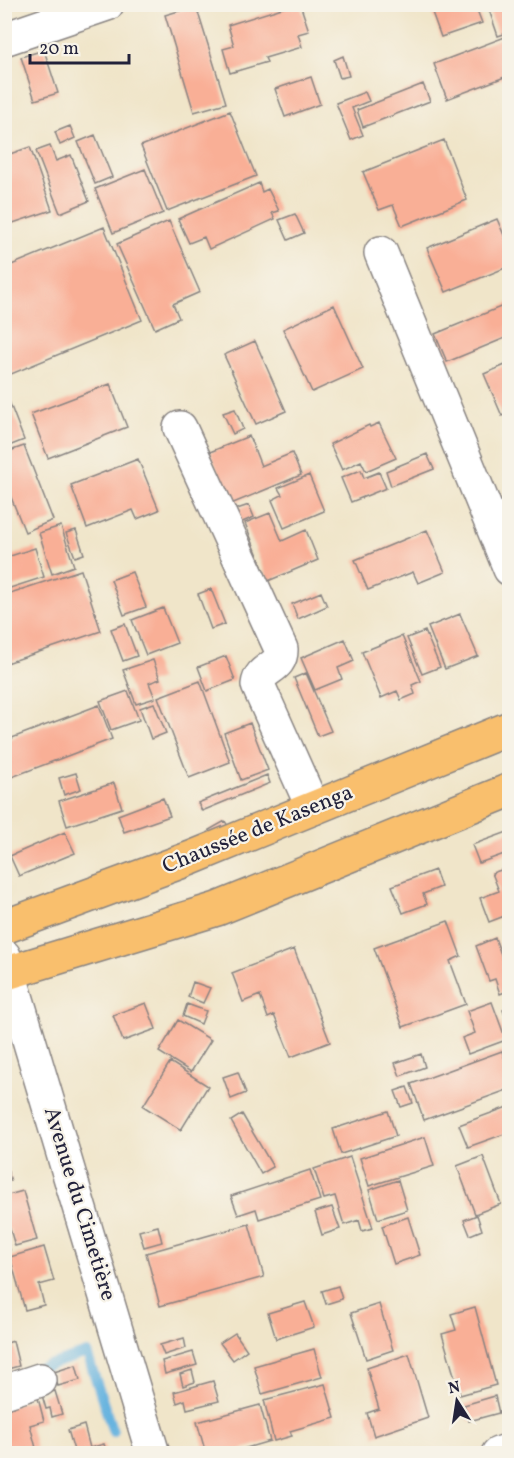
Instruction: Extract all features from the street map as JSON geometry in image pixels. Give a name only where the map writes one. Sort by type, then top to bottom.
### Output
[{"type":"main road","name":"Chaussée de Kasenga","points":[[4,927],[191,858],[510,728]]},
{"type":"main road","points":[[6,966],[217,909],[510,790]]},
{"type":"street","points":[[4,39],[107,4]]},
{"type":"street","points":[[381,253],[510,569]]},
{"type":"street","points":[[180,428],[281,649],[279,662],[262,674],[258,685],[313,808]]},
{"type":"street","name":"Avenue du Cimetière","points":[[6,966],[153,1454]]},
{"type":"street","points":[[4,1392],[40,1380]]},
{"type":"street","points":[[498,1454],[510,1450]]},
{"type":"building","points":[[300,4],[309,31],[298,34],[302,47],[265,58],[267,62],[230,73],[223,49],[234,46],[228,25]]},
{"type":"building","points":[[429,4],[483,4],[484,7],[477,10],[482,23],[441,37]]},
{"type":"building","points":[[487,4],[503,4],[510,21],[510,32],[498,36]]},
{"type":"building","points":[[196,6],[226,103],[194,112],[165,15]]},
{"type":"building","points":[[510,35],[510,75],[447,99],[434,64]]},
{"type":"building","points":[[44,50],[58,93],[35,100],[21,57]]},
{"type":"building","points":[[343,56],[349,76],[340,78],[334,60]]},
{"type":"building","points":[[311,77],[320,104],[285,117],[275,89]]},
{"type":"building","points":[[423,84],[430,101],[363,127],[357,110]]},
{"type":"building","points":[[365,92],[369,101],[352,108],[363,135],[351,140],[336,103]]},
{"type":"building","points":[[230,111],[256,176],[167,211],[141,146]]},
{"type":"building","points":[[70,126],[75,138],[60,145],[55,132]]},
{"type":"building","points":[[95,135],[112,177],[95,184],[78,142]]},
{"type":"building","points":[[444,140],[467,200],[402,226],[393,205],[379,210],[363,172]]},
{"type":"building","points":[[50,146],[56,161],[71,155],[89,201],[60,213],[36,151]]},
{"type":"building","points":[[30,147],[52,210],[4,226],[4,156]]},
{"type":"building","points":[[145,169],[163,213],[113,233],[95,189]]},
{"type":"building","points":[[259,183],[262,192],[268,189],[279,211],[272,213],[275,219],[209,249],[204,237],[189,243],[178,219]]},
{"type":"building","points":[[295,214],[304,233],[288,240],[279,220]]},
{"type":"building","points":[[497,219],[510,249],[510,266],[446,292],[427,248]]},
{"type":"building","points":[[169,221],[200,292],[173,304],[179,318],[155,329],[117,244]]},
{"type":"building","points":[[104,227],[142,320],[4,377],[4,268]]},
{"type":"building","points":[[510,303],[510,325],[507,326],[510,336],[447,362],[435,334]]},
{"type":"building","points":[[334,305],[363,369],[312,392],[283,329]]},
{"type":"building","points":[[255,341],[286,411],[256,424],[224,355]]},
{"type":"building","points":[[510,363],[510,412],[502,416],[484,374]]},
{"type":"building","points":[[110,384],[127,427],[48,458],[31,414]]},
{"type":"building","points":[[7,396],[24,440],[4,448],[4,397]]},
{"type":"building","points":[[235,409],[243,429],[233,434],[223,413]]},
{"type":"building","points":[[379,423],[396,458],[366,471],[361,461],[342,470],[330,444],[369,425],[370,427]]},
{"type":"building","points":[[249,436],[261,466],[292,453],[301,475],[231,504],[210,452]]},
{"type":"building","points":[[24,446],[53,520],[25,532],[4,480],[4,453]]},
{"type":"building","points":[[427,454],[434,469],[391,486],[386,471]]},
{"type":"building","points":[[138,459],[159,510],[137,519],[133,510],[87,528],[71,485]]},
{"type":"building","points":[[361,470],[364,478],[379,472],[386,488],[351,502],[341,478]]},
{"type":"building","points":[[309,475],[324,511],[284,528],[272,500],[282,495],[278,488]]},
{"type":"building","points":[[249,505],[254,517],[240,523],[234,510]]},
{"type":"building","points":[[270,513],[282,541],[306,530],[318,560],[268,581],[245,523]]},
{"type":"building","points":[[61,526],[74,566],[52,574],[39,533]]},
{"type":"building","points":[[76,530],[84,554],[75,557],[66,533]]},
{"type":"building","points":[[427,530],[445,572],[418,583],[413,572],[368,590],[355,560]]},
{"type":"building","points":[[35,548],[44,577],[4,590],[4,558]]},
{"type":"building","points":[[81,570],[101,631],[4,664],[4,595]]},
{"type":"building","points":[[132,572],[146,607],[124,615],[111,580]]},
{"type":"building","points":[[211,589],[225,624],[211,629],[198,594]]},
{"type":"building","points":[[321,592],[327,606],[298,619],[292,604]]},
{"type":"building","points":[[163,608],[177,643],[146,655],[132,620]]},
{"type":"building","points":[[460,614],[478,656],[445,669],[428,627]]},
{"type":"building","points":[[125,624],[137,656],[123,661],[111,629]]},
{"type":"building","points":[[425,631],[440,667],[422,674],[407,638]]},
{"type":"building","points":[[402,636],[421,681],[412,685],[415,694],[401,700],[397,691],[381,698],[362,652]]},
{"type":"building","points":[[345,639],[354,661],[338,668],[342,679],[315,690],[301,658]]},
{"type":"building","points":[[226,656],[235,680],[207,691],[198,667]]},
{"type":"building","points":[[153,660],[160,679],[149,683],[155,698],[136,704],[123,670]]},
{"type":"building","points":[[306,673],[331,731],[318,736],[294,678]]},
{"type":"building","points":[[200,681],[230,762],[189,778],[158,697]]},
{"type":"building","points":[[128,691],[139,720],[111,730],[100,701]]},
{"type":"building","points":[[154,703],[166,733],[151,739],[140,708]]},
{"type":"building","points":[[99,705],[112,739],[4,780],[4,741]]},
{"type":"building","points":[[250,723],[268,770],[241,780],[224,733]]},
{"type":"building","points":[[76,773],[81,789],[64,795],[59,778]]},
{"type":"building","points":[[267,775],[270,783],[202,811],[198,803]]},
{"type":"building","points":[[114,783],[122,808],[67,826],[59,801]]},
{"type":"building","points":[[163,798],[170,816],[124,832],[118,815]]},
{"type":"building","points":[[225,821],[229,828],[213,837],[209,830]]},
{"type":"building","points":[[510,831],[510,852],[479,863],[472,845]]},
{"type":"building","points":[[65,832],[75,853],[19,876],[10,856]]},
{"type":"building","points":[[510,867],[510,920],[507,915],[489,922],[480,898],[499,891],[492,873]]},
{"type":"building","points":[[435,870],[441,887],[423,894],[427,904],[403,913],[392,886]]},
{"type":"building","points":[[448,921],[461,956],[450,961],[466,1004],[403,1027],[374,948]]},
{"type":"building","points":[[495,938],[510,979],[510,990],[500,994],[495,979],[489,981],[476,946]]},
{"type":"building","points":[[294,949],[330,1042],[291,1057],[274,1015],[268,1018],[260,995],[243,1002],[232,973]]},
{"type":"building","points":[[193,982],[210,988],[203,1003],[188,997]]},
{"type":"building","points":[[492,1002],[506,1040],[468,1054],[462,1038],[475,1033],[467,1011]]},
{"type":"building","points":[[146,1003],[156,1029],[123,1041],[113,1015]]},
{"type":"building","points":[[187,1004],[206,1011],[201,1024],[183,1016]]},
{"type":"building","points":[[510,1008],[510,1026],[509,1026],[503,1010]]},
{"type":"building","points":[[178,1020],[211,1040],[191,1072],[159,1052]]},
{"type":"building","points":[[502,1051],[510,1072],[510,1089],[424,1120],[411,1084]]},
{"type":"building","points":[[421,1054],[425,1067],[400,1076],[395,1063]]},
{"type":"building","points":[[170,1062],[208,1086],[181,1130],[143,1106]]},
{"type":"building","points":[[238,1072],[246,1093],[231,1099],[223,1077]]},
{"type":"building","points":[[407,1087],[413,1103],[401,1107],[395,1091]]},
{"type":"building","points":[[510,1106],[510,1132],[468,1147],[459,1125]]},
{"type":"building","points":[[388,1111],[396,1136],[341,1154],[333,1129]]},
{"type":"building","points":[[242,1114],[273,1167],[261,1174],[231,1121]]},
{"type":"building","points":[[425,1137],[434,1166],[369,1186],[360,1158]]},
{"type":"building","points":[[483,1156],[501,1204],[475,1214],[457,1166]]},
{"type":"building","points":[[350,1157],[373,1228],[362,1231],[359,1220],[344,1225],[335,1196],[324,1199],[314,1169]]},
{"type":"building","points":[[4,1160],[11,1181],[4,1183]]},
{"type":"building","points":[[310,1170],[320,1200],[259,1219],[256,1209],[238,1215],[231,1196]]},
{"type":"building","points":[[398,1180],[407,1210],[378,1219],[369,1190]]},
{"type":"building","points":[[23,1191],[37,1240],[15,1246],[10,1229],[4,1230],[4,1196]]},
{"type":"building","points":[[332,1207],[340,1229],[322,1235],[315,1212]]},
{"type":"building","points":[[477,1215],[482,1230],[470,1235],[464,1220]]},
{"type":"building","points":[[408,1217],[420,1255],[394,1264],[382,1226]]},
{"type":"building","points":[[249,1224],[264,1277],[160,1306],[146,1253]]},
{"type":"building","points":[[158,1226],[162,1242],[144,1247],[139,1231]]},
{"type":"building","points":[[4,1232],[10,1250],[4,1251]]},
{"type":"building","points":[[44,1247],[54,1281],[39,1285],[44,1305],[25,1310],[10,1257]]},
{"type":"building","points":[[338,1286],[342,1299],[326,1304],[322,1291]]},
{"type":"building","points":[[305,1302],[314,1327],[276,1339],[268,1313]]},
{"type":"building","points":[[379,1304],[393,1350],[366,1359],[351,1313]]},
{"type":"building","points":[[475,1307],[496,1385],[460,1395],[442,1334],[456,1330],[451,1314]]},
{"type":"building","points":[[235,1333],[247,1350],[233,1360],[220,1343]]},
{"type":"building","points":[[184,1338],[186,1348],[164,1355],[160,1345]]},
{"type":"building","points":[[13,1341],[19,1366],[4,1370],[4,1344]]},
{"type":"building","points":[[314,1349],[322,1377],[262,1394],[254,1366]]},
{"type":"building","points":[[193,1352],[197,1365],[165,1374],[162,1361]]},
{"type":"building","points":[[409,1354],[428,1418],[374,1436],[367,1413],[379,1409],[367,1368]]},
{"type":"building","points":[[76,1365],[80,1380],[58,1386],[54,1372]]},
{"type":"building","points":[[192,1370],[195,1382],[183,1386],[180,1374]]},
{"type":"building","points":[[213,1381],[219,1401],[187,1409],[185,1400],[177,1403],[174,1392]]},
{"type":"building","points":[[325,1384],[335,1418],[290,1431],[292,1436],[274,1441],[264,1400]]},
{"type":"building","points":[[55,1391],[62,1414],[52,1417],[50,1408],[46,1409],[42,1395]]},
{"type":"building","points":[[495,1396],[499,1413],[469,1421],[464,1405]]},
{"type":"building","points":[[38,1398],[44,1421],[30,1425],[36,1448],[16,1454],[4,1454],[4,1407]]},
{"type":"building","points":[[260,1405],[270,1441],[226,1454],[206,1454],[197,1422]]},
{"type":"building","points":[[84,1425],[90,1448],[104,1444],[107,1454],[75,1454],[68,1430]]},
{"type":"waterway","points":[[33,1370],[87,1353],[113,1432]]}]
